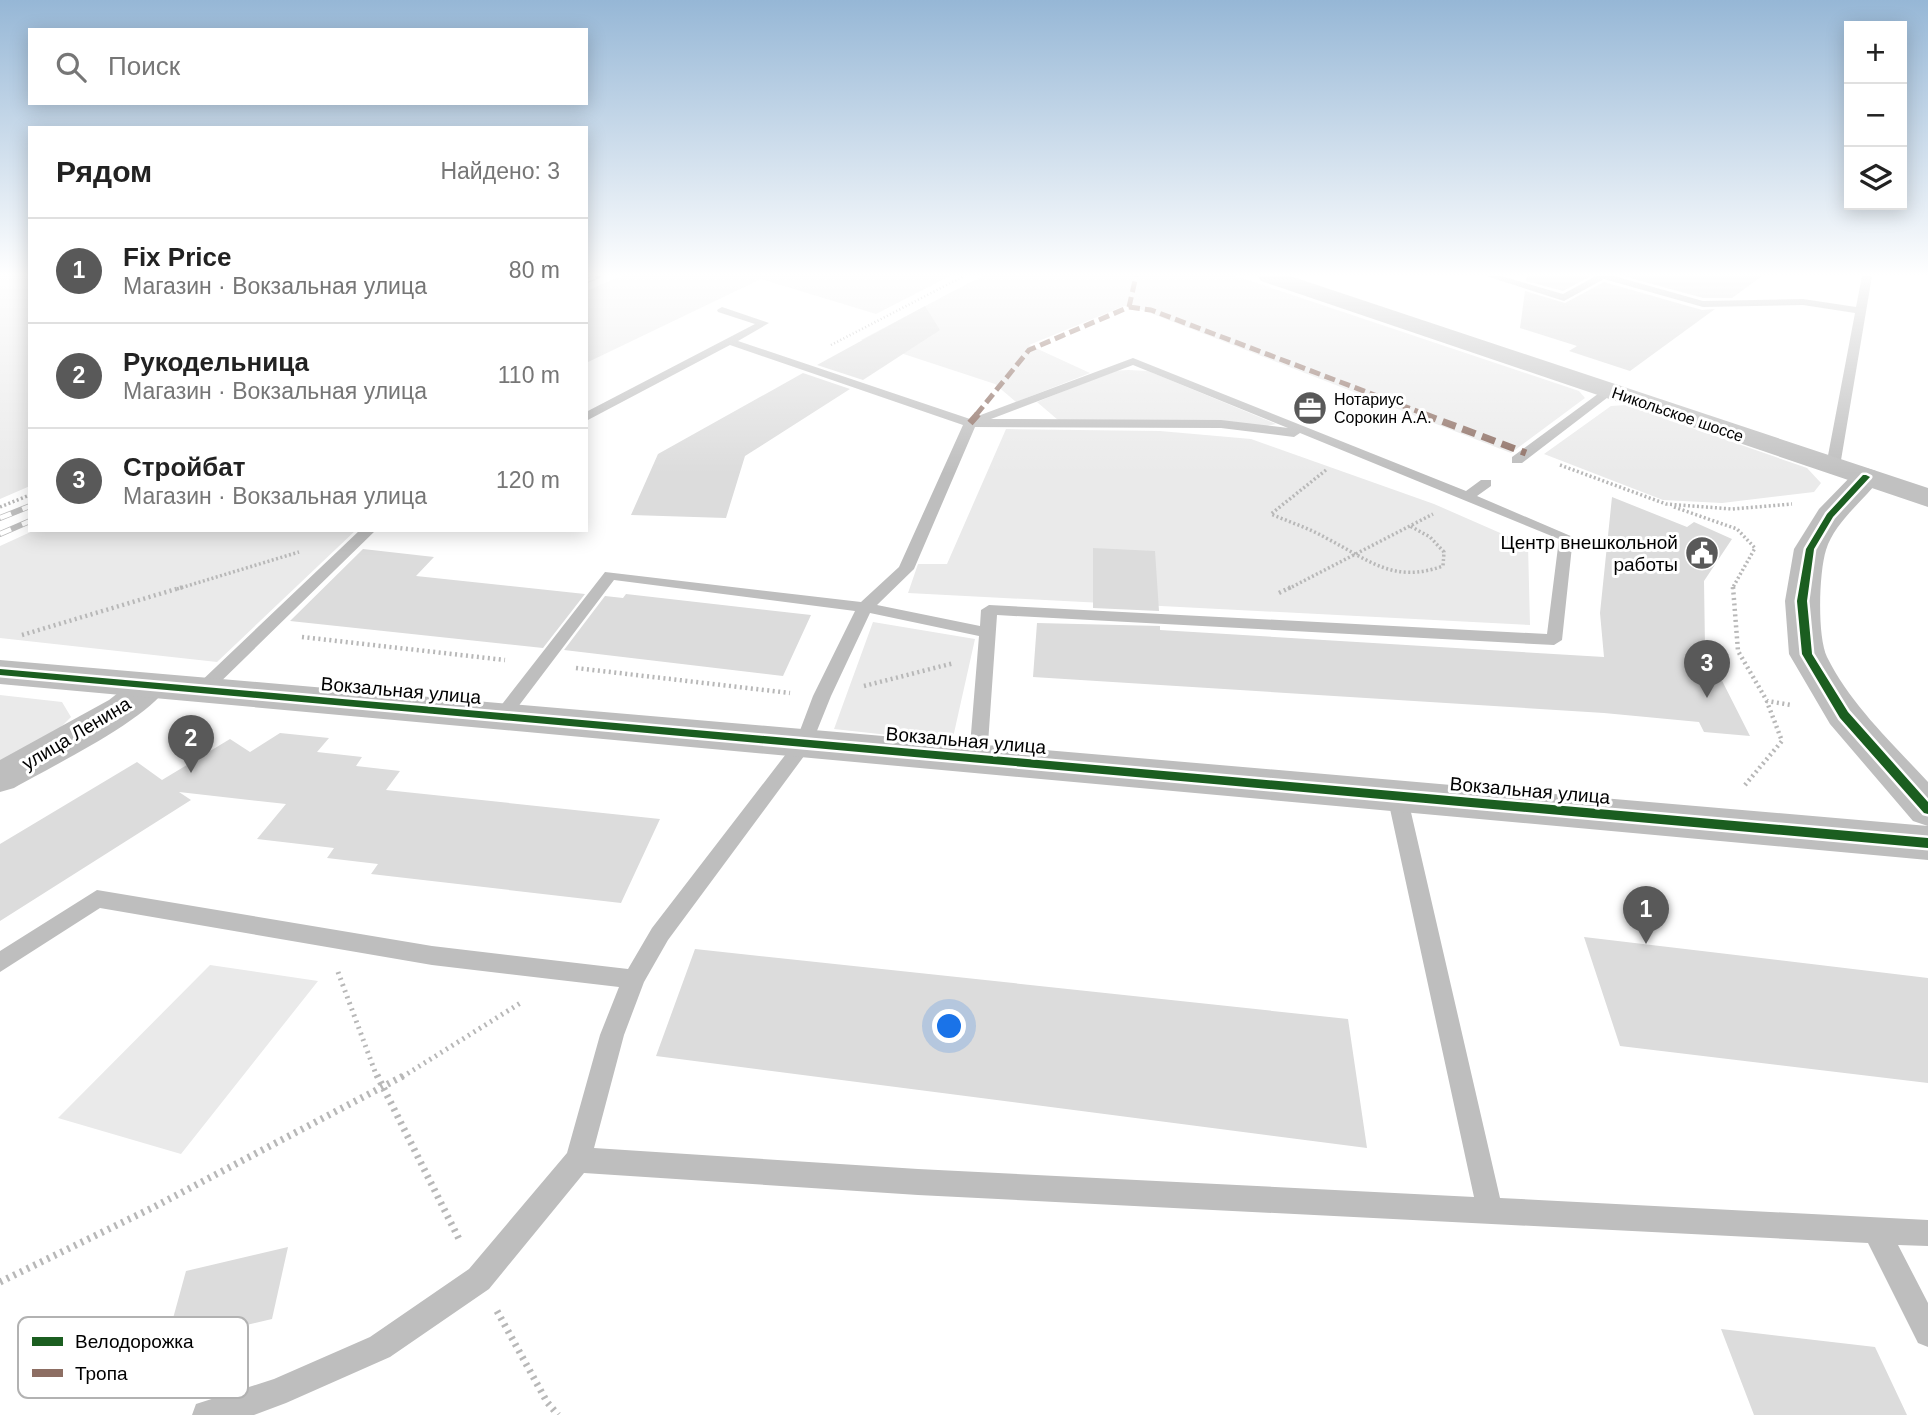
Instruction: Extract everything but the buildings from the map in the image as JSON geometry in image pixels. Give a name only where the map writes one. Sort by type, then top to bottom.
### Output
[{"type":"main road","name":"Никольское шоссе","points":[[1465,342],[1610,391],[1849,481],[1928,498]]},
{"type":"street","points":[[1849,481],[1810,549],[1802,601],[1807,654],[1844,715],[1928,810]]},
{"type":"street","name":"Вокзальная улица","points":[[7,655],[150,686],[1928,843]]},
{"type":"street","name":"улица Ленина","points":[[0,778],[122,709],[150,686]]},
{"type":"lane","points":[[731,342],[971,423],[1220,424],[1320,437]]},
{"type":"lane","points":[[588,416],[731,342]]},
{"type":"lane","points":[[1849,481],[1859,342]]},
{"type":"lane","points":[[207,1415],[276,1393],[380,1347],[479,1279],[578,1160],[612,1035],[634,979],[660,934],[804,743],[822,696],[865,607],[906,569],[971,423],[1133,361],[1566,537],[1554,640],[989,610],[978,758]]},
{"type":"lane","points":[[1521,456],[1610,391]]},
{"type":"lane","points":[[1467,497],[1486,483]]},
{"type":"lane","points":[[202,690],[259,632],[367,532]]},
{"type":"lane","points":[[502,716],[610,575],[865,607],[987,633]]},
{"type":"lane","points":[[1397,796],[1490,1210]]},
{"type":"lane","points":[[0,963],[97,899],[325,939],[567,973],[634,979]]},
{"type":"lane","points":[[578,1160],[918,1182],[1928,1233]]},
{"type":"lane","points":[[1876,1230],[1928,1333]]},
{"type":"path","points":[[797,363],[837,342]]},
{"type":"path","points":[[1352,450],[1271,514],[1326,538],[1381,568],[1403,574],[1427,574],[1443,566],[1444,552],[1430,537],[1410,526]]},
{"type":"path","points":[[1521,456],[1737,529],[1755,548],[1731,589],[1738,651],[1767,701],[1782,741],[1714,824]]},
{"type":"path","points":[[1666,504],[1732,509],[1849,481]]},
{"type":"path","points":[[0,507],[28,496]]},
{"type":"path","points":[[1222,622],[1467,497]]},
{"type":"path","points":[[7,655],[301,551]]},
{"type":"path","points":[[259,632],[822,696],[985,655]]},
{"type":"path","points":[[1767,701],[1844,715]]},
{"type":"path","points":[[325,939],[382,1089],[479,1279],[547,1402],[558,1415]]},
{"type":"path","points":[[0,1282],[154,1208],[382,1089],[567,973]]},
{"type":"shaded area","points":[[0,342],[28,342],[28,487],[0,499]]},
{"type":"shaded area","points":[[588,342],[630,342],[588,362]]},
{"type":"shaded area","points":[[867,342],[1036,342],[1029,345],[1090,373],[1016,402],[995,384]]},
{"type":"shaded area","points":[[1225,342],[1433,342],[1579,391],[1585,398],[1511,453]]},
{"type":"shaded area","points":[[1113,371],[1148,371],[1276,424],[1262,427],[1058,420],[1037,402]]},
{"type":"shaded area","points":[[1626,405],[1807,468],[1821,483],[1814,492],[1722,503],[1663,500],[1544,454],[1611,406]]},
{"type":"shaded area","points":[[1006,429],[1160,431],[1251,439],[1434,504],[1528,545],[1530,625],[908,593],[918,564],[947,564]]},
{"type":"shaded area","points":[[31,532],[354,532],[217,662],[0,638],[0,546]]},
{"type":"shaded area","points":[[873,622],[975,639],[952,742],[834,729]]},
{"type":"shaded area","points":[[0,695],[62,702],[71,717],[53,735],[0,765]]},
{"type":"shaded area","points":[[210,965],[318,981],[181,1154],[58,1118]]},
{"type":"railway","points":[[0,518],[28,507]]},
{"type":"railway","points":[[0,534],[28,522]]},
{"type":"marked path","points":[[970,423],[1029,350],[1048,342]]},
{"type":"marked path","points":[[1235,342],[1526,453]]},
{"type":"cycle path","points":[[1866,477],[1830,516],[1810,549],[1802,601],[1807,654],[1844,715],[1928,810]]},
{"type":"cycle path","points":[[0,672],[1928,843]]},
{"type":"place","name":"Нотариус Сорокин А.А.","points":[[1310,408]]},
{"type":"place","name":"Центр внешкольной работы","points":[[1702,553]]},
{"type":"place","name":"Стройбат","points":[[1707,698]]},
{"type":"place","name":"Рукодельница","points":[[191,773]]},
{"type":"place","name":"Fix Price","points":[[1646,944]]}]
